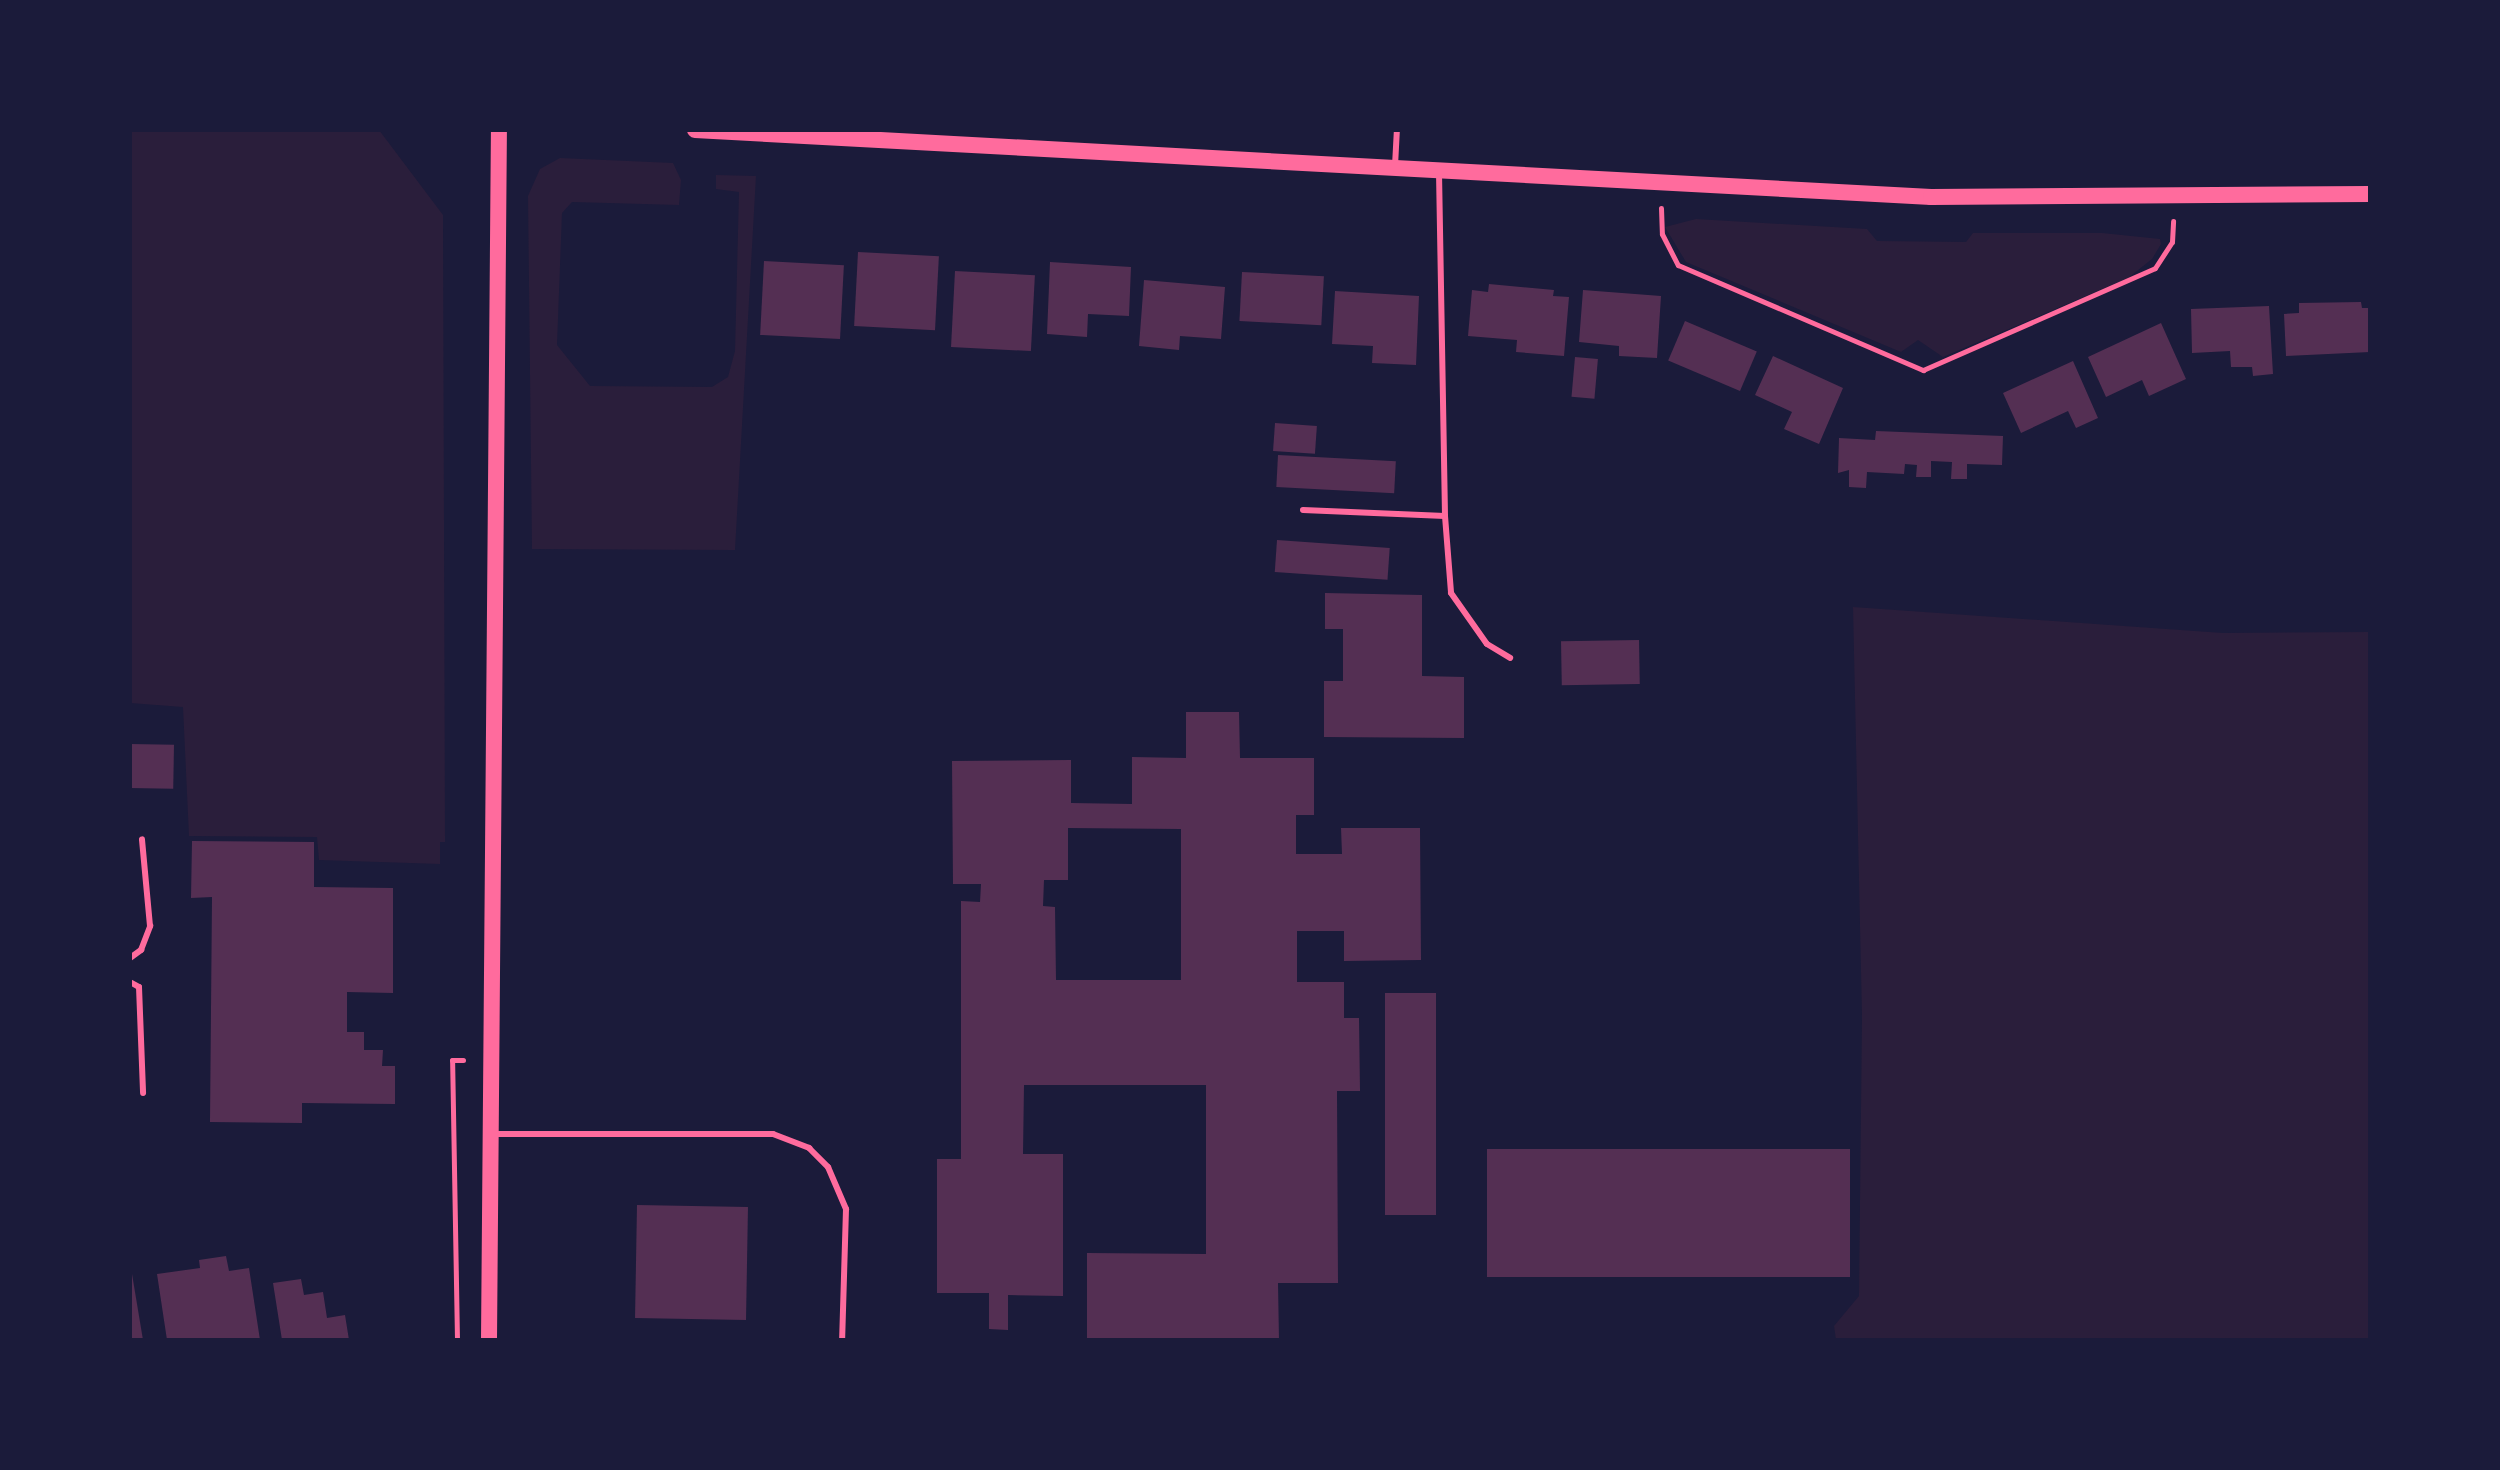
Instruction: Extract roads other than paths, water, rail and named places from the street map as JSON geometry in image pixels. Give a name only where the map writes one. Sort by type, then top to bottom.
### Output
[{"type":"main road","points":[[489,1340],[499,130]]},
{"type":"main road","points":[[695,130],[1931,197],[2370,194]]},
{"type":"lane","points":[[1394,170],[1397,130]]},
{"type":"lane","points":[[1439,172],[1445,516],[1451,593],[1487,644],[1510,658]]},
{"type":"lane","points":[[1303,510],[1445,516]]},
{"type":"lane","points":[[130,958],[141,950],[150,926],[142,839]]},
{"type":"lane","points":[[130,982],[139,987],[143,1093]]},
{"type":"lane","points":[[489,1134],[773,1134],[809,1148],[828,1167],[846,1209],[842,1340]]}]
